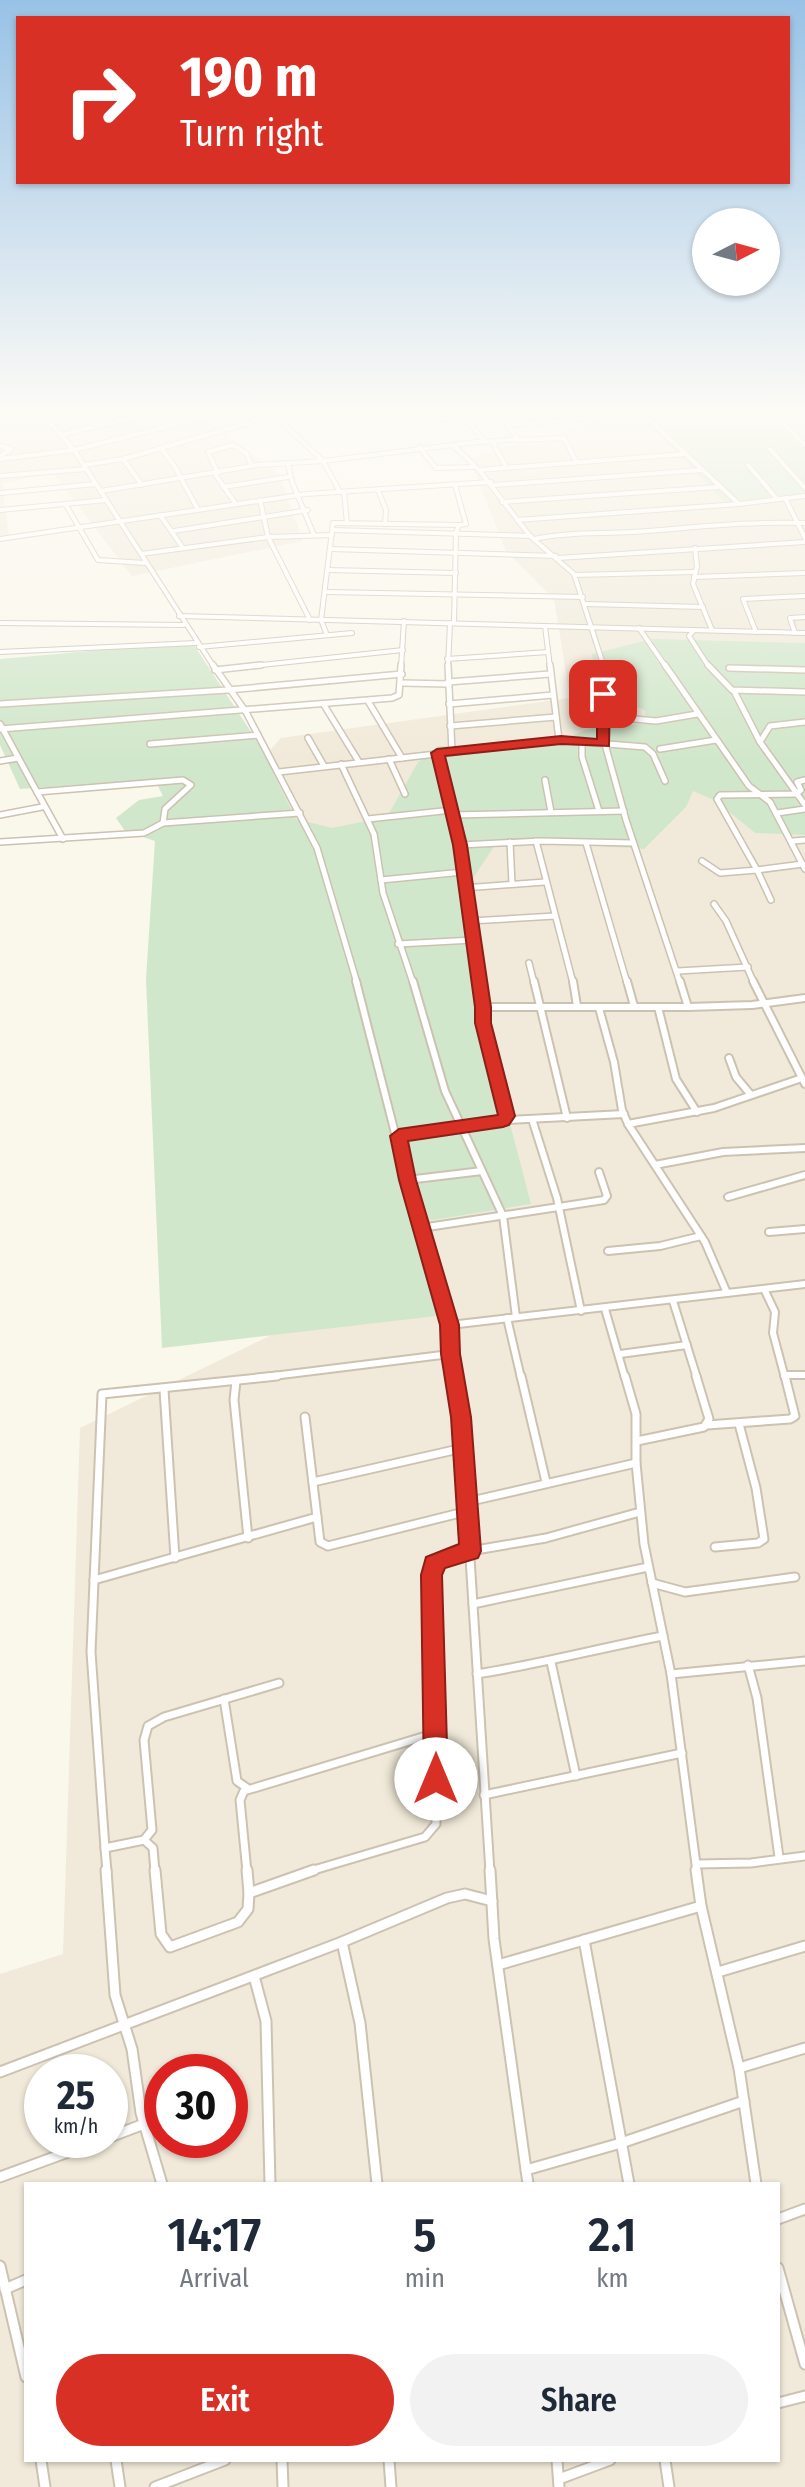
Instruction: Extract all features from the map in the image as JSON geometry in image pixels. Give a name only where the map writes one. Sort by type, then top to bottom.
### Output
[{"type":"street","points":[[0,539],[72,529]]},
{"type":"street","points":[[81,529],[98,560],[145,563]]},
{"type":"street","points":[[125,529],[184,625],[246,712],[317,848],[399,1136],[407,1180],[450,1325],[450,1354],[468,1511],[492,1901],[528,2182]]},
{"type":"street","points":[[183,548],[174,531],[188,529]]},
{"type":"street","points":[[267,529],[310,620]]},
{"type":"street","points":[[313,529],[314,535]]},
{"type":"street","points":[[452,751],[447,659],[455,594],[457,529]]},
{"type":"street","points":[[525,529],[574,575],[586,604],[605,672],[604,743],[633,843],[688,1007]]},
{"type":"street","points":[[141,554],[332,532],[456,533],[532,538],[663,529]]},
{"type":"street","points":[[327,635],[321,620],[332,532]]},
{"type":"street","points":[[331,549],[557,557],[805,540]]},
{"type":"street","points":[[695,548],[695,589],[712,630]]},
{"type":"street","points":[[328,570],[456,573]]},
{"type":"street","points":[[574,575],[805,573]]},
{"type":"street","points":[[326,592],[583,597]]},
{"type":"street","points":[[756,632],[743,599],[805,596]]},
{"type":"street","points":[[586,604],[703,607]]},
{"type":"street","points":[[179,616],[805,633]]},
{"type":"street","points":[[795,633],[790,618],[805,617]]},
{"type":"street","points":[[63,839],[42,807],[37,792],[0,727],[246,712],[396,697],[402,683],[404,621]]},
{"type":"street","points":[[0,623],[184,625]]},
{"type":"street","points":[[545,626],[559,740]]},
{"type":"street","points":[[639,628],[756,794],[766,798],[777,813],[804,866],[720,873],[702,861]]},
{"type":"street","points":[[645,635],[651,629]]},
{"type":"street","points":[[694,630],[689,636],[694,646],[716,676],[734,691],[760,742],[805,807],[777,813]]},
{"type":"street","points":[[0,652],[198,645],[352,633]]},
{"type":"street","points":[[215,670],[403,650]]},
{"type":"street","points":[[447,659],[548,652]]},
{"type":"street","points":[[729,668],[805,670]]},
{"type":"street","points":[[0,704],[228,690],[402,674]]},
{"type":"street","points":[[402,683],[448,683],[550,674]]},
{"type":"street","points":[[734,691],[805,692]]},
{"type":"street","points":[[449,704],[553,695]]},
{"type":"street","points":[[368,701],[402,758]]},
{"type":"street","points":[[324,705],[359,762]]},
{"type":"street","points":[[603,716],[656,721],[697,714]]},
{"type":"street","points":[[450,726],[556,717]]},
{"type":"street","points":[[760,742],[770,726],[805,722]]},
{"type":"street","points":[[150,744],[258,735]]},
{"type":"street","points":[[308,738],[324,766]]},
{"type":"street","points":[[279,772],[559,740],[647,748],[665,781]]},
{"type":"street","points":[[660,749],[716,740]]},
{"type":"street","points":[[582,742],[582,757],[599,811]]},
{"type":"street","points":[[437,753],[460,845],[483,1023],[506,1120]]},
{"type":"street","points":[[0,761],[18,758]]},
{"type":"street","points":[[389,759],[405,794]]},
{"type":"street","points":[[341,764],[368,819],[398,944],[433,1042],[445,1091],[503,1216],[511,1318],[546,1482]]},
{"type":"street","points":[[37,792],[187,780],[191,785],[189,789],[165,809],[163,823]]},
{"type":"street","points":[[545,780],[551,812]]},
{"type":"street","points":[[771,900],[717,799],[726,794],[796,794],[801,790],[797,782],[805,780]]},
{"type":"street","points":[[0,815],[42,807]]},
{"type":"street","points":[[368,819],[453,813],[624,811]]},
{"type":"street","points":[[0,842],[144,833],[163,823],[300,813]]},
{"type":"street","points":[[793,841],[805,840]]},
{"type":"street","points":[[460,845],[536,841],[633,843]]},
{"type":"street","points":[[536,841],[573,976],[577,1006]]},
{"type":"street","points":[[510,842],[512,884]]},
{"type":"street","points":[[586,843],[634,1006]]},
{"type":"street","points":[[381,880],[463,872]]},
{"type":"street","points":[[464,888],[545,882]]},
{"type":"street","points":[[628,1124],[697,1112],[802,1079],[726,921],[714,904]]},
{"type":"street","points":[[470,921],[555,916]]},
{"type":"street","points":[[398,944],[473,940]]},
{"type":"street","points":[[529,963],[567,1118]]},
{"type":"street","points":[[678,971],[748,967]]},
{"type":"street","points":[[483,1007],[688,1007],[805,998]]},
{"type":"street","points":[[658,1007],[676,1079],[697,1112]]},
{"type":"street","points":[[599,1008],[628,1124],[715,1259],[727,1293]]},
{"type":"street","points":[[729,1058],[736,1077],[751,1095]]},
{"type":"street","points":[[399,1136],[506,1120],[624,1114]]},
{"type":"street","points":[[532,1119],[559,1206],[581,1311]]},
{"type":"street","points":[[655,1165],[723,1152],[805,1148]]},
{"type":"street","points":[[407,1180],[482,1171]]},
{"type":"street","points":[[421,1228],[607,1199],[599,1172]]},
{"type":"street","points":[[728,1197],[805,1175]]},
{"type":"street","points":[[769,1232],[805,1229]]},
{"type":"street","points":[[608,1251],[660,1246],[701,1236]]},
{"type":"street","points":[[450,1325],[805,1284]]},
{"type":"street","points":[[637,1441],[707,1425],[790,1419],[795,1416],[773,1333],[775,1312],[765,1291]]},
{"type":"street","points":[[673,1301],[707,1412],[707,1425]]},
{"type":"street","points":[[605,1309],[636,1414],[636,1463],[648,1567],[671,1674],[701,1906],[739,2068],[756,2182]]},
{"type":"street","points":[[620,1354],[687,1345]]},
{"type":"street","points":[[128,2130],[144,2124],[125,2024],[115,1995],[91,1652],[101,1397],[112,1392],[164,1390],[450,1354]]},
{"type":"street","points":[[784,1375],[805,1375]]},
{"type":"street","points":[[236,1381],[234,1400],[248,1538]]},
{"type":"street","points":[[164,1390],[175,1558]]},
{"type":"street","points":[[305,1417],[320,1542],[328,1546],[468,1511]]},
{"type":"street","points":[[715,1547],[758,1543],[764,1539],[756,1488],[739,1424]]},
{"type":"street","points":[[313,1482],[463,1448]]},
{"type":"street","points":[[467,1502],[636,1463]]},
{"type":"street","points":[[249,1893],[296,1875],[425,1837],[432,1831],[437,1812],[434,1564],[470,1551],[546,1538],[640,1512]]},
{"type":"street","points":[[94,1580],[317,1517]]},
{"type":"street","points":[[473,1604],[648,1567]]},
{"type":"street","points":[[652,1583],[685,1592],[795,1577]]},
{"type":"street","points":[[477,1674],[551,1662],[608,1646],[663,1636]]},
{"type":"street","points":[[671,1674],[805,1661]]},
{"type":"street","points":[[551,1662],[576,1776]]},
{"type":"street","points":[[748,1665],[757,1698],[779,1857]]},
{"type":"street","points":[[105,1848],[144,1840],[152,1830],[144,1740],[148,1726],[164,1717],[279,1683]]},
{"type":"street","points":[[224,1699],[237,1781],[248,1788]]},
{"type":"street","points":[[144,1840],[153,1848],[161,1934],[170,1947],[238,1922],[248,1909],[240,1800],[248,1788],[436,1733]]},
{"type":"street","points":[[484,1795],[682,1753]]},
{"type":"street","points":[[697,1864],[751,1863],[805,1856]]},
{"type":"street","points":[[0,2072],[458,1895],[492,1901]]},
{"type":"street","points":[[498,1965],[701,1906]]},
{"type":"street","points":[[584,1940],[629,2182]]},
{"type":"street","points":[[342,1942],[360,2023],[377,2182]]},
{"type":"street","points":[[718,1972],[805,1946]]},
{"type":"street","points":[[254,1976],[266,2021],[270,2182]]},
{"type":"street","points":[[739,2068],[805,2048]]},
{"type":"street","points":[[526,2170],[621,2143],[744,2101]]},
{"type":"street","points":[[0,2177],[52,2158]]},
{"type":"street","points":[[154,2158],[161,2182]]},
{"type":"street","points":[[780,2218],[805,2209]]},
{"type":"street","points":[[0,2266],[24,2369]]},
{"type":"street","points":[[780,2275],[805,2364]]},
{"type":"street","points":[[5,2289],[24,2281]]},
{"type":"street","points":[[780,2402],[805,2396]]},
{"type":"street","points":[[41,2462],[45,2487]]},
{"type":"street","points":[[116,2462],[120,2487]]},
{"type":"street","points":[[155,2487],[219,2462]]},
{"type":"street","points":[[282,2462],[283,2487]]},
{"type":"street","points":[[389,2462],[391,2487]]},
{"type":"street","points":[[557,2462],[559,2483],[606,2462]]},
{"type":"street","points":[[665,2462],[669,2487]]},
{"type":"shaded area","points":[[0,529],[8,529],[9,537],[0,539]]},
{"type":"shaded area","points":[[96,529],[299,529],[303,541],[132,576]]},
{"type":"shaded area","points":[[497,529],[805,529],[805,2487],[0,2487],[0,1974],[63,1954],[80,1428],[370,1287],[245,778],[281,738],[570,698],[554,599],[506,551]]},
{"type":"green space","points":[[652,639],[805,643],[805,835],[755,833],[716,801],[693,791],[686,807],[644,849],[499,839],[462,895],[482,1017],[531,1204],[421,1222],[445,1315],[162,1348],[146,979],[155,841],[125,831],[116,818],[139,800],[163,796],[155,780],[20,789],[0,745],[0,659],[192,642],[259,744],[296,819],[332,828],[387,817],[418,762],[438,746],[545,746],[591,728],[645,724],[645,710],[595,690],[592,654]]},
{"type":"route","points":[[436,1779],[432,1575],[434,1564],[439,1560],[470,1551],[461,1417],[450,1354],[450,1325],[407,1180],[399,1136],[506,1120],[483,1023],[460,845],[437,753],[561,740],[604,743],[603,694]]}]
